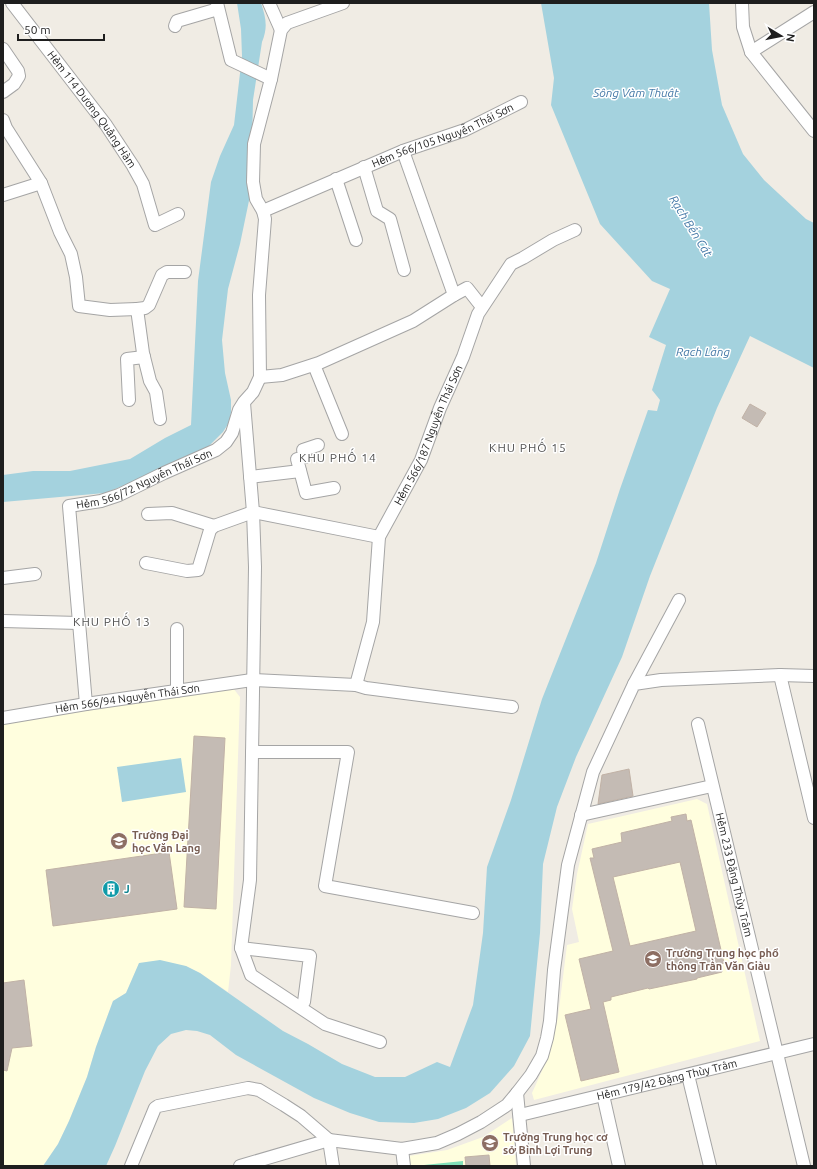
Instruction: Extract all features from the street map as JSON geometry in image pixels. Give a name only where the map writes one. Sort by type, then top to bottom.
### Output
[{"type":"street","name":"Hẻm 114 Dương Quảng Hàm","points":[[12,3],[106,125],[127,157],[142,184],[155,225],[178,214]]},
{"type":"street","points":[[269,3],[281,30]]},
{"type":"street","points":[[343,3],[287,23],[281,30],[271,79],[254,144],[253,182],[256,199],[265,220],[265,233],[259,295],[260,377],[253,392],[244,402],[253,512],[255,567],[250,880],[241,948],[251,975],[325,1024],[380,1042]]},
{"type":"street","points":[[742,3],[743,27],[751,52],[814,130]]},
{"type":"street","points":[[174,26],[178,22],[218,6],[231,60],[271,79]]},
{"type":"street","points":[[751,52],[814,12]]},
{"type":"street","points":[[3,49],[18,70],[19,76],[14,84],[3,92]]},
{"type":"street","name":"Hẻm 566/105 Nguyễn Thái Sơn","points":[[262,211],[403,151],[465,130],[521,102]]},
{"type":"street","points":[[4,126],[41,184],[60,232],[71,254],[76,277],[79,306],[110,310],[145,308],[149,305],[162,275],[167,272],[185,272]]},
{"type":"street","points":[[403,151],[454,295]]},
{"type":"street","name":"Hẻm 566/105 Nguyễn Thái Sơn","points":[[364,167],[377,211],[390,219],[404,270]]},
{"type":"street","points":[[336,179],[356,240]]},
{"type":"street","points":[[3,195],[41,184]]},
{"type":"street","name":"Hẻm 566/187 Nguyễn Thái Sơn","points":[[356,685],[373,622],[379,537],[421,460],[440,408],[463,357],[478,314],[511,264],[553,240],[575,230]]},
{"type":"street","points":[[260,377],[282,375],[314,365],[413,321],[467,288],[482,307]]},
{"type":"street","points":[[138,309],[144,357],[150,381],[156,392],[160,419]]},
{"type":"street","points":[[129,400],[126,359],[144,357]]},
{"type":"street","points":[[314,365],[342,434]]},
{"type":"street","name":"Hẻm 566/72 Nguyễn Thái Sơn","points":[[86,704],[69,506],[102,502],[119,496],[164,473],[216,450],[226,442],[232,433],[239,410],[244,402]]},
{"type":"street","points":[[318,445],[303,450],[305,457],[297,459],[306,493],[334,488]]},
{"type":"street","points":[[250,477],[300,471]]},
{"type":"street","points":[[146,563],[187,571],[198,570],[210,530],[214,526],[253,512],[379,537]]},
{"type":"street","points":[[148,514],[172,513],[214,526]]},
{"type":"street","points":[[3,578],[35,574]]},
{"type":"street","points":[[240,1166],[266,1162],[329,1140],[402,1149],[437,1142],[458,1134],[481,1122],[507,1105],[531,1075],[542,1056],[547,1038],[550,1021],[554,970],[568,865],[593,772],[634,684],[679,600]]},
{"type":"street","points":[[3,621],[79,623]]},
{"type":"street","points":[[177,629],[177,691]]},
{"type":"street","points":[[634,684],[661,680],[780,675],[814,676]]},
{"type":"street","points":[[780,675],[814,818]]},
{"type":"street","points":[[252,680],[356,685],[366,688],[512,707]]},
{"type":"street","name":"Hẻm 566/94 Nguyễn Thái Sơn","points":[[3,718],[86,704],[252,680]]},
{"type":"street","name":"Hẻm 233 Đặng Thùy Trâm","points":[[698,724],[804,1166]]},
{"type":"street","points":[[252,752],[348,752],[325,886],[473,913]]},
{"type":"street","points":[[581,815],[712,786]]},
{"type":"street","points":[[241,948],[310,956],[304,1002]]},
{"type":"street","name":"Hẻm 179/42 Đặng Thùy Trâm","points":[[520,1115],[814,1044]]},
{"type":"street","points":[[688,1075],[710,1166]]},
{"type":"street","points":[[130,1166],[155,1108],[248,1088],[259,1090],[284,1105],[301,1116],[329,1140],[333,1166]]},
{"type":"street","points":[[517,1093],[524,1166]]},
{"type":"street","points":[[603,1095],[619,1166]]},
{"type":"street","points":[[402,1149],[404,1166]]},
{"type":"shaded area","name":"Trường Đại học Văn Lang","points":[[233,688],[240,697],[231,965],[228,992],[200,973],[186,966],[139,964],[126,993],[113,1001],[87,1077],[58,1144],[43,1166],[3,1166],[3,722]]},
{"type":"shaded area","name":"Trường Trung học phổ thông Trần Văn Giàu","points":[[697,799],[707,804],[760,1041],[534,1100],[532,1093],[549,1055],[558,1017],[567,945],[579,942],[572,909],[577,874],[588,824]]},
{"type":"shaded area","name":"Trường Trung học cơ sở Bình Lợi Trung","points":[[512,1118],[516,1166],[410,1166],[409,1156],[447,1150],[483,1137]]},
{"type":"green space","points":[[463,1161],[463,1166],[424,1166],[424,1165]]},
{"type":"water","points":[[237,3],[261,3],[266,27],[262,42],[253,100],[251,191],[240,244],[228,289],[222,340],[225,373],[231,400],[230,421],[223,432],[206,449],[172,466],[105,493],[3,502],[3,475],[33,471],[70,471],[130,459],[165,438],[191,425],[198,281],[211,182],[220,156],[234,125],[242,56],[241,29]]},
{"type":"water","points":[[541,3],[709,3],[712,50],[722,105],[743,154],[764,180],[806,219],[814,223],[814,368],[750,336],[717,408],[650,576],[622,657],[576,757],[557,807],[543,864],[540,933],[530,1036],[514,1066],[490,1093],[466,1108],[438,1119],[414,1123],[379,1122],[350,1113],[314,1098],[236,1055],[210,1035],[197,1031],[186,1030],[171,1034],[158,1046],[145,1071],[106,1166],[43,1166],[58,1144],[69,1121],[87,1077],[113,1001],[126,993],[139,963],[160,960],[186,966],[200,973],[283,1031],[342,1064],[375,1077],[405,1077],[437,1062],[450,1067],[473,1005],[483,933],[487,867],[511,800],[542,699],[596,563],[648,410],[657,411],[660,400],[652,390],[666,345],[649,337],[670,289],[652,281],[600,224],[551,105],[554,78]]},
{"type":"water","points":[[181,758],[186,792],[122,802],[117,767]]},
{"type":"building","points":[[750,404],[766,413],[757,427],[742,418]]},
{"type":"building","points":[[194,736],[225,738],[216,909],[184,907]]},
{"type":"building","points":[[629,769],[633,796],[598,804],[602,775]]},
{"type":"building","points":[[686,814],[687,821],[691,820],[724,963],[720,964],[722,972],[697,979],[648,988],[611,997],[611,1000],[603,1002],[619,1072],[581,1081],[565,1015],[591,1009],[579,959],[613,951],[590,858],[594,858],[592,849],[622,842],[621,833],[672,821],[671,817]],"holes":[[[680,862],[696,931],[630,946],[613,877]]]},
{"type":"building","name":"J","points":[[169,852],[177,909],[53,926],[46,870]]},
{"type":"building","points":[[24,980],[32,1046],[12,1048],[7,1071],[3,1070],[3,983]]},
{"type":"building","points":[[489,1155],[490,1166],[466,1166],[465,1157]]},
{"type":"place","name":"Trường Đại học Văn Lang","points":[[119,841]]},
{"type":"place","name":"J","points":[[111,889]]},
{"type":"place","name":"Trường Trung học phổ thông Trần Văn Giàu","points":[[653,959]]},
{"type":"place","name":"Trường Trung học cơ sở Bình Lợi Trung","points":[[490,1143]]},
{"type":"district","name":"KHU PHỐ 15","points":[[528,447]]},
{"type":"district","name":"KHU PHỐ 14","points":[[338,457]]},
{"type":"district","name":"KHU PHỐ 13","points":[[112,621]]},
{"type":"water label","name":"Sông Vàm Thuật","points":[[636,92]]},
{"type":"water label","name":"Rạch Bến Cát","points":[[691,226]]},
{"type":"water label","name":"Rạch Lăng","points":[[703,351]]}]
